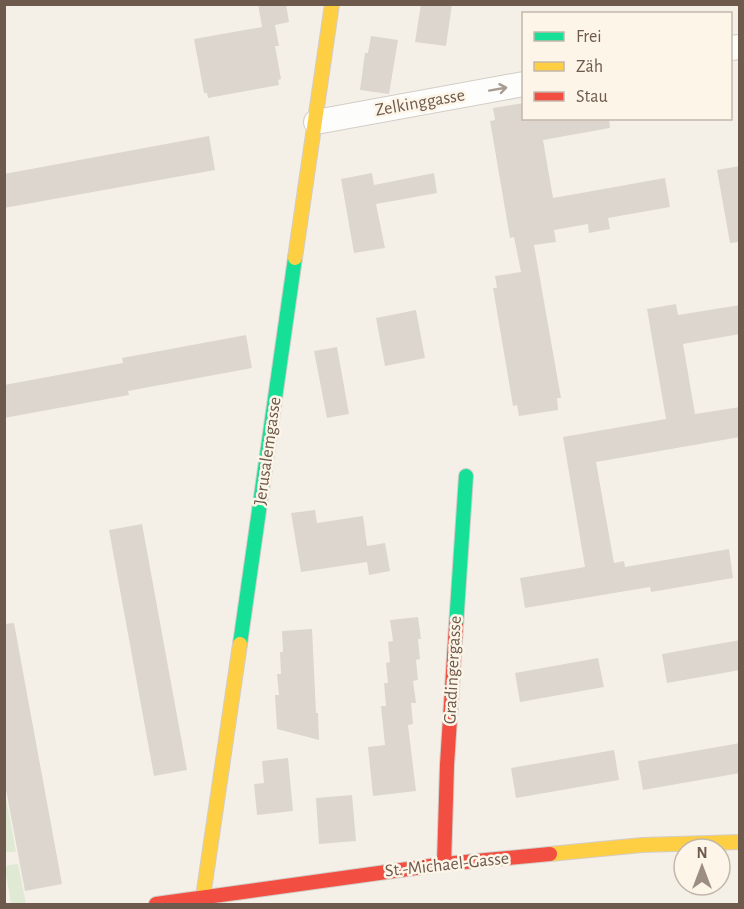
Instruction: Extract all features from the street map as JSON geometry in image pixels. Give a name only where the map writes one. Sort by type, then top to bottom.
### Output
[{"type":"street","name":"Jerusalemgasse","points":[[203,897],[332,4]]},
{"type":"street","name":"Zelkinggasse","points":[[316,122],[522,84]]},
{"type":"street","name":"Gradingergasse","points":[[444,864],[448,753],[466,476]]},
{"type":"street","name":"St.-Michael-Gasse","points":[[156,904],[444,864],[642,845],[740,842]]},
{"type":"green space","points":[[6,798],[16,852],[5,852],[4,799]]},
{"type":"green space","points":[[18,864],[26,904],[11,903],[5,869],[8,865]]},
{"type":"building","points":[[258,4],[286,4],[289,22],[275,25],[279,46],[275,46],[281,79],[278,80],[279,85],[208,98],[207,93],[204,93],[194,39],[262,27]]},
{"type":"building","points":[[421,4],[452,4],[446,46],[415,42]]},
{"type":"building","points":[[371,36],[398,40],[389,94],[360,90],[365,53],[368,53]]},
{"type":"building","points":[[522,103],[522,120],[609,120],[610,128],[543,140],[553,198],[665,178],[670,207],[608,218],[610,229],[589,233],[588,224],[554,230],[556,242],[534,245],[561,398],[557,398],[558,410],[519,416],[517,405],[513,406],[493,288],[497,288],[495,276],[521,272],[514,237],[510,238],[490,121],[495,120],[493,108]]},
{"type":"building","points":[[209,136],[215,170],[4,208],[4,174]]},
{"type":"building","points":[[740,166],[740,242],[730,243],[717,170]]},
{"type":"building","points":[[372,173],[374,185],[434,173],[437,193],[376,204],[385,248],[354,253],[341,179]]},
{"type":"building","points":[[676,304],[678,315],[740,305],[740,334],[683,344],[695,414],[740,407],[740,437],[596,462],[614,563],[624,561],[625,567],[729,549],[733,578],[651,592],[650,587],[525,608],[520,578],[585,567],[563,437],[666,419],[647,309]]},
{"type":"building","points":[[416,310],[425,358],[385,366],[376,318]]},
{"type":"building","points":[[246,335],[252,368],[128,391],[129,395],[4,418],[4,385],[123,363],[122,358]]},
{"type":"building","points":[[337,347],[349,414],[327,418],[314,351]]},
{"type":"building","points":[[315,510],[317,523],[363,516],[367,546],[385,543],[390,571],[369,575],[367,562],[301,572],[291,513]]},
{"type":"building","points":[[142,524],[187,770],[154,776],[109,530]]},
{"type":"building","points":[[418,617],[421,639],[418,639],[420,659],[416,660],[418,680],[413,681],[416,703],[411,703],[413,724],[408,725],[416,791],[373,796],[368,747],[385,745],[381,706],[386,706],[384,683],[388,683],[386,663],[390,662],[388,642],[393,641],[390,620]]},
{"type":"building","points":[[14,623],[62,884],[25,891],[4,779],[4,624]]},
{"type":"building","points":[[312,629],[319,740],[277,729],[275,695],[279,695],[277,674],[281,674],[282,631]]},
{"type":"building","points":[[740,640],[740,670],[667,683],[662,654]]},
{"type":"building","points":[[598,658],[604,687],[520,702],[515,673]]},
{"type":"building","points":[[740,743],[740,773],[643,790],[638,761]]},
{"type":"building","points":[[614,750],[619,780],[516,798],[511,768]]},
{"type":"building","points":[[288,758],[293,811],[257,815],[254,784],[264,783],[262,761]]},
{"type":"building","points":[[352,795],[356,841],[319,844],[316,798]]},
{"type":"traffic: fast","points":[[240,644],[295,258]]},
{"type":"traffic: fast","points":[[456,626],[466,476]]},
{"type":"traffic: slow","points":[[295,258],[332,4]]},
{"type":"traffic: slow","points":[[203,897],[240,644]]},
{"type":"traffic: slow","points":[[550,854],[642,845],[740,842]]},
{"type":"traffic: jam","points":[[444,864],[447,765],[456,626]]},
{"type":"traffic: jam","points":[[156,904],[444,864],[550,854]]}]
